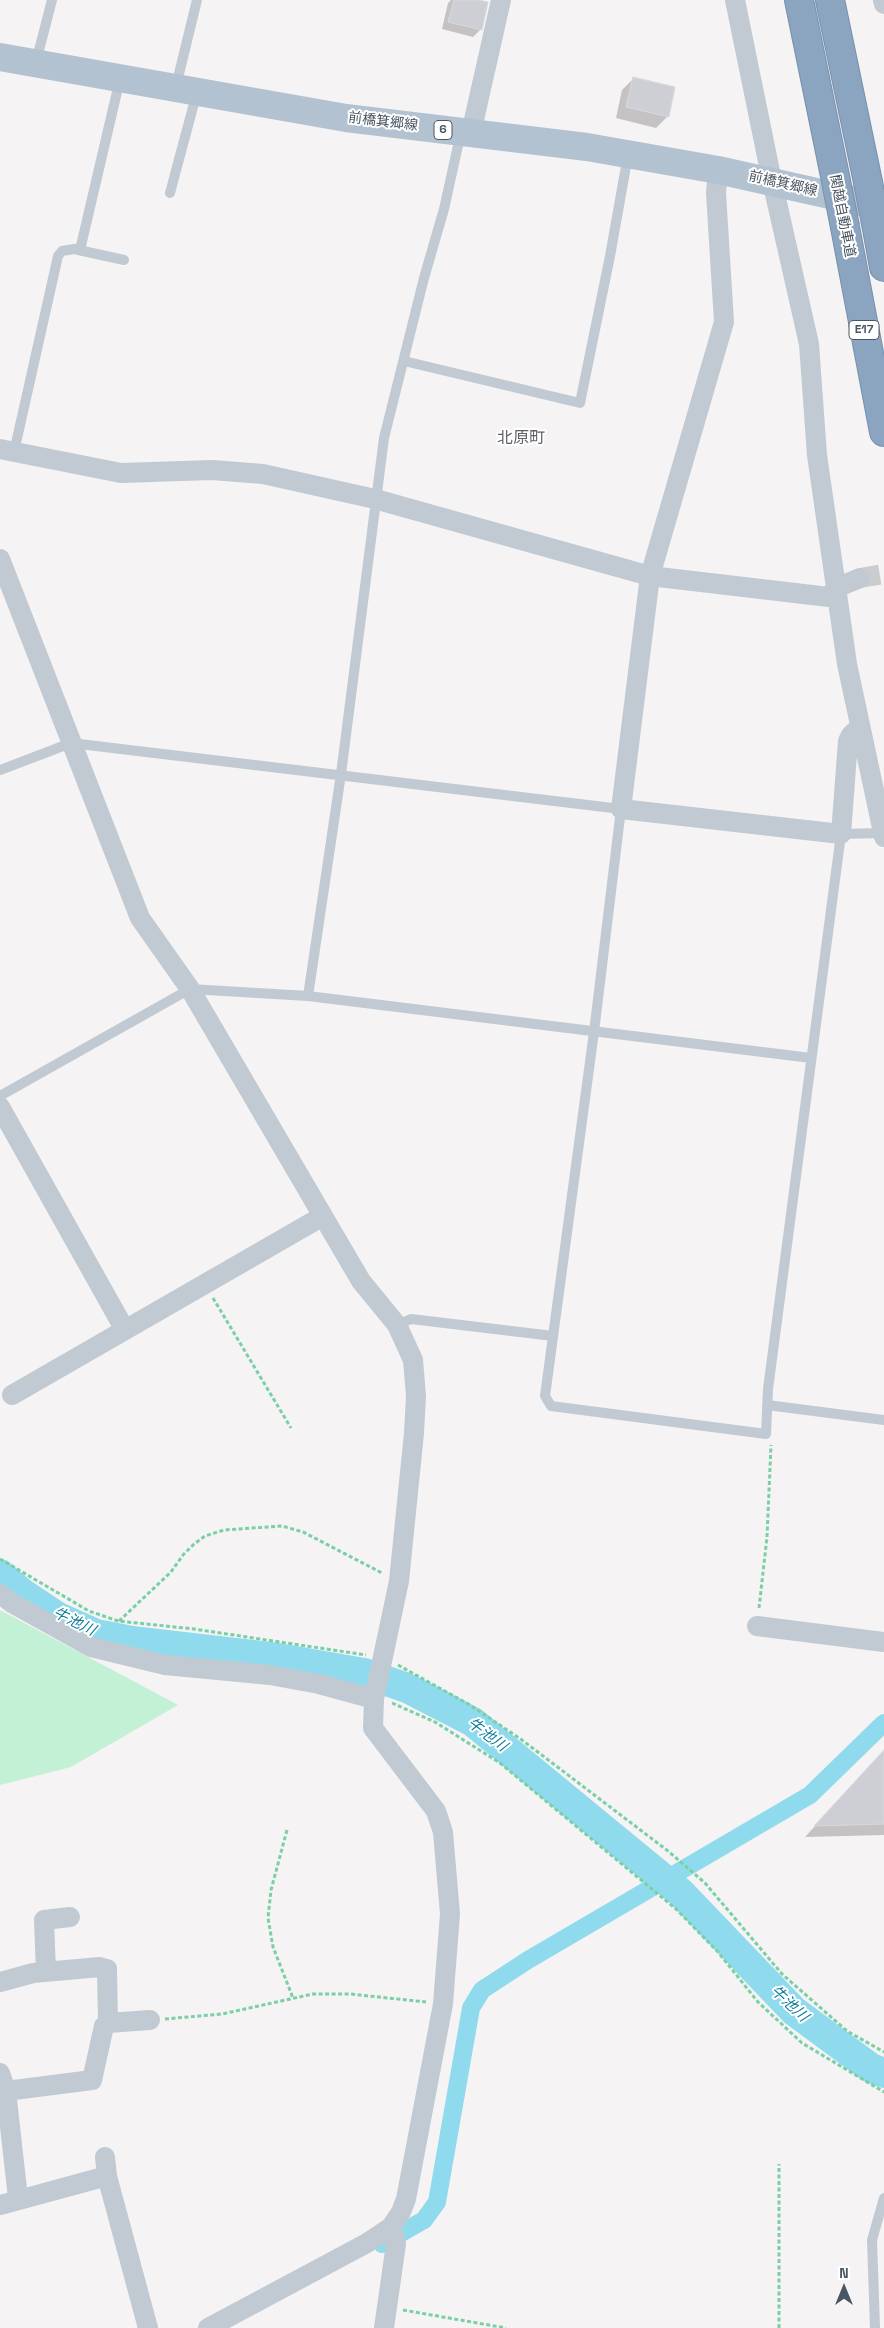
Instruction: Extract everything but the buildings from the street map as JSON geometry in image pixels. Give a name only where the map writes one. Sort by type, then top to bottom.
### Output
[{"type":"highway","name":"関越自動車道","points":[[799,0],[884,432]]},
{"type":"highway","points":[[830,0],[884,268]]},
{"type":"main road","name":"前橋箕郷線","points":[[0,57],[346,118],[628,154],[772,181],[884,207]]},
{"type":"street","points":[[466,132],[501,0]]},
{"type":"street","points":[[736,0],[772,181],[809,344],[817,455],[847,664],[859,728],[884,835]]},
{"type":"street","points":[[883,0],[884,4]]},
{"type":"street","points":[[718,170],[716,193],[724,322],[650,576],[621,809],[841,834],[848,741],[850,735],[859,728]]},
{"type":"street","points":[[7,450],[121,473],[212,470],[263,474],[375,499],[650,576],[829,597],[836,588],[860,578]]},
{"type":"street","points":[[0,559],[140,918],[190,989],[361,1281],[397,1325],[413,1360],[416,1396],[414,1433],[399,1581],[375,1695],[373,1728],[436,1811],[442,1832],[450,1914],[443,2004],[406,2199],[401,2212],[391,2227],[367,2243],[208,2328]]},
{"type":"street","points":[[0,1108],[125,1330]]},
{"type":"street","points":[[12,1395],[323,1216]]},
{"type":"street","points":[[0,1594],[12,1603],[91,1647],[165,1665],[270,1675],[375,1695]]},
{"type":"street","points":[[757,1626],[884,1642]]},
{"type":"street","points":[[46,1972],[44,1920],[70,1917]]},
{"type":"street","points":[[0,1982],[33,1973],[100,1967],[106,1969],[108,2023]]},
{"type":"street","points":[[148,2328],[106,2166],[9,2201],[3,2082],[92,2080],[104,2026],[108,2023],[150,2020]]},
{"type":"street","points":[[384,2328],[396,2244],[391,2227]]},
{"type":"lane","points":[[36,63],[52,0]]},
{"type":"lane","points":[[170,193],[197,0]]},
{"type":"lane","points":[[80,250],[120,78]]},
{"type":"lane","points":[[308,996],[341,774],[384,438],[424,278],[466,132]]},
{"type":"lane","points":[[404,361],[580,403],[610,256],[628,154]]},
{"type":"lane","points":[[7,450],[58,256],[67,249],[124,260]]},
{"type":"lane","points":[[0,770],[71,743],[621,809],[594,1032],[545,1396],[550,1406],[766,1434],[767,1406],[841,834],[884,835]]},
{"type":"lane","points":[[0,1096],[190,989],[308,996],[811,1058]]},
{"type":"lane","points":[[397,1325],[411,1319],[553,1336]]},
{"type":"lane","points":[[767,1406],[884,1420]]},
{"type":"lane","points":[[875,2328],[872,2240],[884,2198]]},
{"type":"path","points":[[204,1284],[291,1428]]},
{"type":"path","points":[[757,1626],[767,1537],[772,1441],[766,1434]]},
{"type":"path","points":[[118,1621],[172,1572],[183,1555],[194,1544],[206,1536],[224,1530],[282,1526],[303,1532],[399,1581]]},
{"type":"path","points":[[0,1559],[89,1611],[118,1621],[194,1629],[383,1660],[470,1705],[507,1730],[668,1851],[705,1882],[782,1974],[847,2031],[884,2052]]},
{"type":"path","points":[[375,1695],[416,1712],[466,1740],[500,1763],[676,1909],[718,1952],[758,2002],[802,2043],[884,2092]]},
{"type":"path","points":[[287,1830],[271,1890],[268,1918],[273,1947],[292,1998]]},
{"type":"path","points":[[150,2020],[222,2014],[292,1998],[331,1994],[443,2004]]},
{"type":"path","points":[[778,2328],[779,2164]]},
{"type":"path","points":[[388,2307],[506,2328]]},
{"type":"green space","points":[[0,1610],[178,1705],[71,1767],[0,1785]]},
{"type":"waterway","name":"牛池川","points":[[0,1574],[22,1593],[58,1617],[96,1634],[132,1641],[278,1658],[364,1673],[407,1688],[473,1722],[681,1893],[794,2011],[871,2068],[884,2073]]},
{"type":"waterway","points":[[382,2244],[424,2220],[437,2202],[471,2008],[482,1990],[528,1960],[810,1795],[884,1723]]},
{"type":"tunnel","points":[[860,578],[884,574]]},
{"type":"district","name":"北原町","points":[[521,439]]}]
